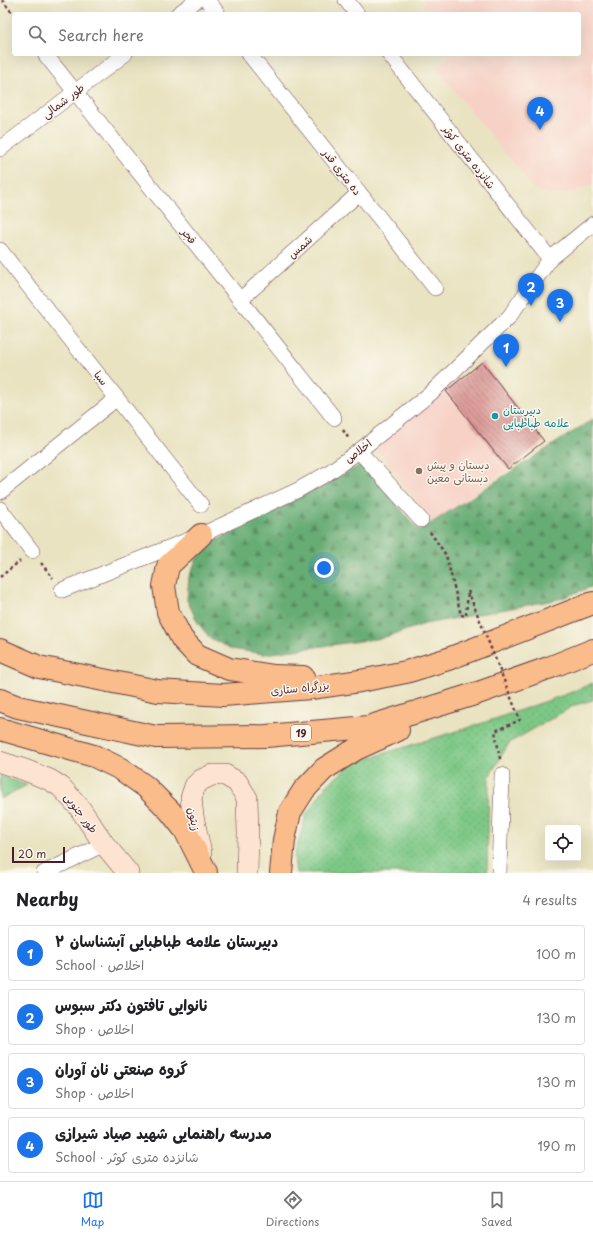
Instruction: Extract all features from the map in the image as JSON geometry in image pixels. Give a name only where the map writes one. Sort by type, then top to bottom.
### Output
[{"type":"highway","points":[[201,535],[168,566],[164,586],[168,612],[182,639],[198,655],[229,669],[274,676],[360,681]]},
{"type":"highway","name":"بزرگراه ستاری","points":[[0,650],[39,667],[158,691],[223,695],[311,688],[360,681],[406,672],[448,659],[593,603]]},
{"type":"highway","points":[[0,638],[39,667]]},
{"type":"highway","name":"19","points":[[0,700],[18,707],[156,737],[266,736],[368,727],[478,693],[551,667],[593,650]]},
{"type":"highway","points":[[281,873],[284,840],[290,812],[304,790],[324,769],[356,749],[478,693]]},
{"type":"highway","points":[[0,729],[94,756],[121,769],[146,787],[170,811],[185,830],[206,873]]},
{"type":"main road","name":"طور جنوبی","points":[[0,762],[44,778],[62,787],[79,807],[104,844],[128,873]]},
{"type":"main road","name":"زیتون","points":[[206,873],[190,798],[195,786],[201,780],[212,775],[225,775],[237,782],[247,798],[247,873]]},
{"type":"street","points":[[181,12],[197,0]]},
{"type":"street","points":[[207,0],[216,12]]},
{"type":"street","points":[[346,0],[355,12]]},
{"type":"street","name":"فجر","points":[[47,56],[334,418]]},
{"type":"street","name":"طور شمالی","points":[[0,149],[122,56]]},
{"type":"street","name":"ده متری قدر","points":[[251,56],[435,288]]},
{"type":"street","name":"شانزده متری کوثر","points":[[391,56],[550,259]]},
{"type":"street","name":"شمس","points":[[240,300],[359,193]]},
{"type":"street","name":"اخلاص","points":[[62,590],[201,535],[298,490],[328,473],[359,451],[431,393],[509,317],[550,259],[593,224]]},
{"type":"street","name":"سبا","points":[[0,250],[201,505]]},
{"type":"street","points":[[0,492],[117,398]]},
{"type":"street","points":[[359,451],[420,520]]},
{"type":"street","points":[[0,509],[32,551]]},
{"type":"street","points":[[499,873],[502,775]]},
{"type":"street","points":[[44,873],[104,844]]},
{"type":"path","points":[[2,0],[12,12]]},
{"type":"path","points":[[334,418],[359,451]]},
{"type":"path","points":[[420,520],[446,555],[461,615],[466,616],[468,591],[520,720],[495,732],[502,775]]},
{"type":"shaded area","points":[[425,0],[593,0],[593,183],[578,191],[550,195],[534,189],[436,68],[449,56],[581,56],[581,12],[423,12]]},
{"type":"shaded area","points":[[482,360],[546,442],[432,523],[374,444],[407,421]]},
{"type":"green space","points":[[593,419],[593,586],[560,599],[425,624],[382,638],[264,654],[232,649],[210,638],[198,623],[187,600],[189,577],[197,558],[214,542],[363,464],[419,531]]},
{"type":"green space","points":[[593,683],[593,700],[575,705],[509,743],[489,777],[487,873],[296,873],[294,857],[306,815],[325,787],[353,763],[483,723],[567,694]]},
{"type":"green space","points":[[0,776],[27,785],[0,799]]},
{"type":"building","name":"دبیرستان علامه طباطبایی","points":[[482,362],[544,441],[508,469],[446,391]]},
{"type":"place","name":"مدرسه راهنمايی شهيد صياد شيرازی","points":[[540,130]]},
{"type":"place","name":"نانوایی تافتون دکتر سبوس","points":[[531,306]]},
{"type":"place","name":"گروه صنعتی نان آوران","points":[[560,322]]},
{"type":"place","name":"دبیرستان علامه طباطبایی آبشناسان ۲","points":[[506,367]]},
{"type":"place","name":"دبیرستان علامه طباطبایی","points":[[495,416]]},
{"type":"place","name":"دبستان و پیش دبستانی معین","points":[[419,471]]}]
